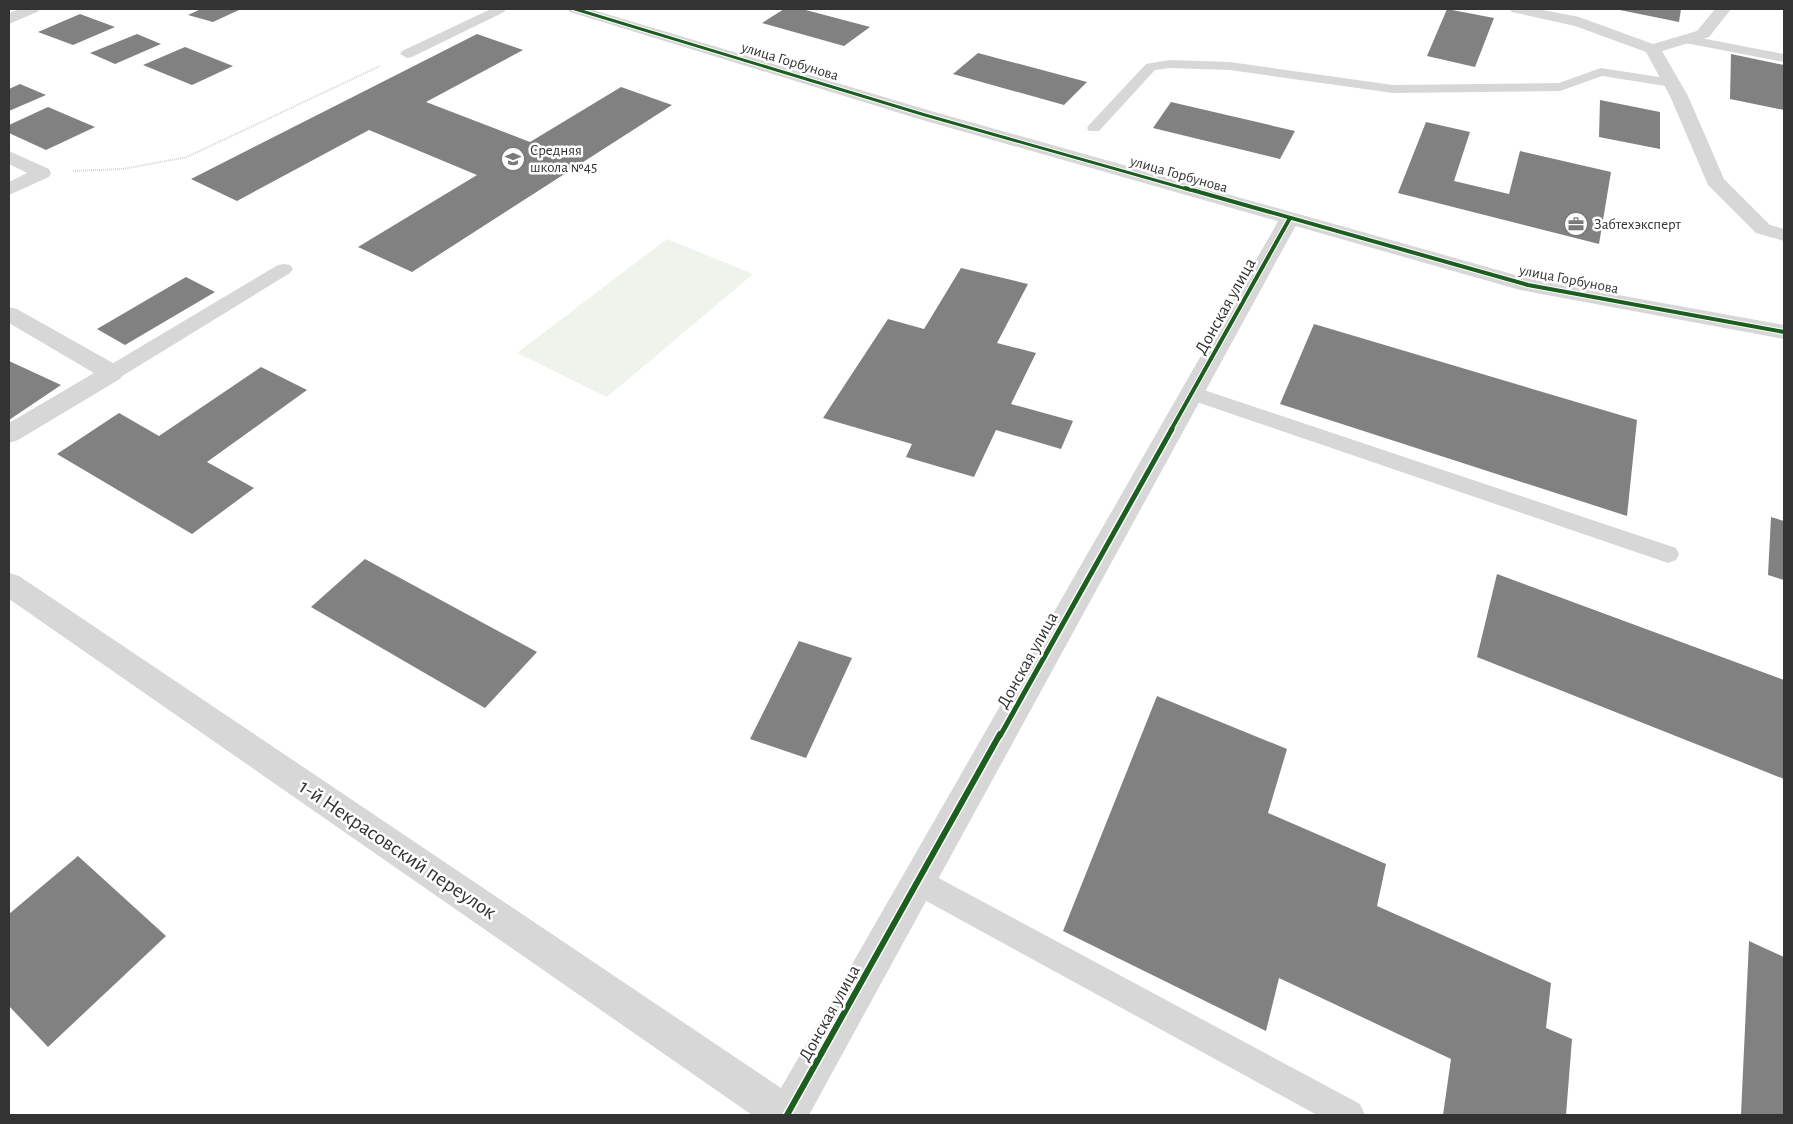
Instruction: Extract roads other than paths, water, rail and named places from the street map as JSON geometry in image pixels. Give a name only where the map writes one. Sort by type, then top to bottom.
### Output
[{"type":"street","points":[[9,19],[32,9]]},
{"type":"street","name":"улица Горбунова","points":[[575,9],[925,115],[1528,285],[1784,332]]},
{"type":"street","points":[[1517,9],[1579,22],[1652,49],[1703,34],[1723,9]]},
{"type":"street","points":[[1652,49],[1679,96],[1715,181],[1763,229],[1784,235]]},
{"type":"street","points":[[9,157],[42,172],[9,189]]},
{"type":"street","name":"Донская улица","points":[[787,1115],[1290,218]]},
{"type":"street","points":[[9,314],[112,373],[9,434]]},
{"type":"street","name":"1-й Некрасовский переулок","points":[[9,584],[787,1115]]},
{"type":"lane","points":[[407,54],[500,9]]},
{"type":"lane","points":[[1685,39],[1784,58]]},
{"type":"lane","points":[[1094,128],[1151,68],[1170,64],[1230,66],[1393,89],[1560,87],[1601,72],[1672,84]]},
{"type":"lane","points":[[112,373],[284,269]]},
{"type":"lane","points":[[1192,393],[1668,554]]},
{"type":"lane","points":[[918,881],[1349,1115]]},
{"type":"place","name":"Средняя школа №45","points":[[513,159]]},
{"type":"place","name":"Забтехэксперт","points":[[1576,224]]}]
